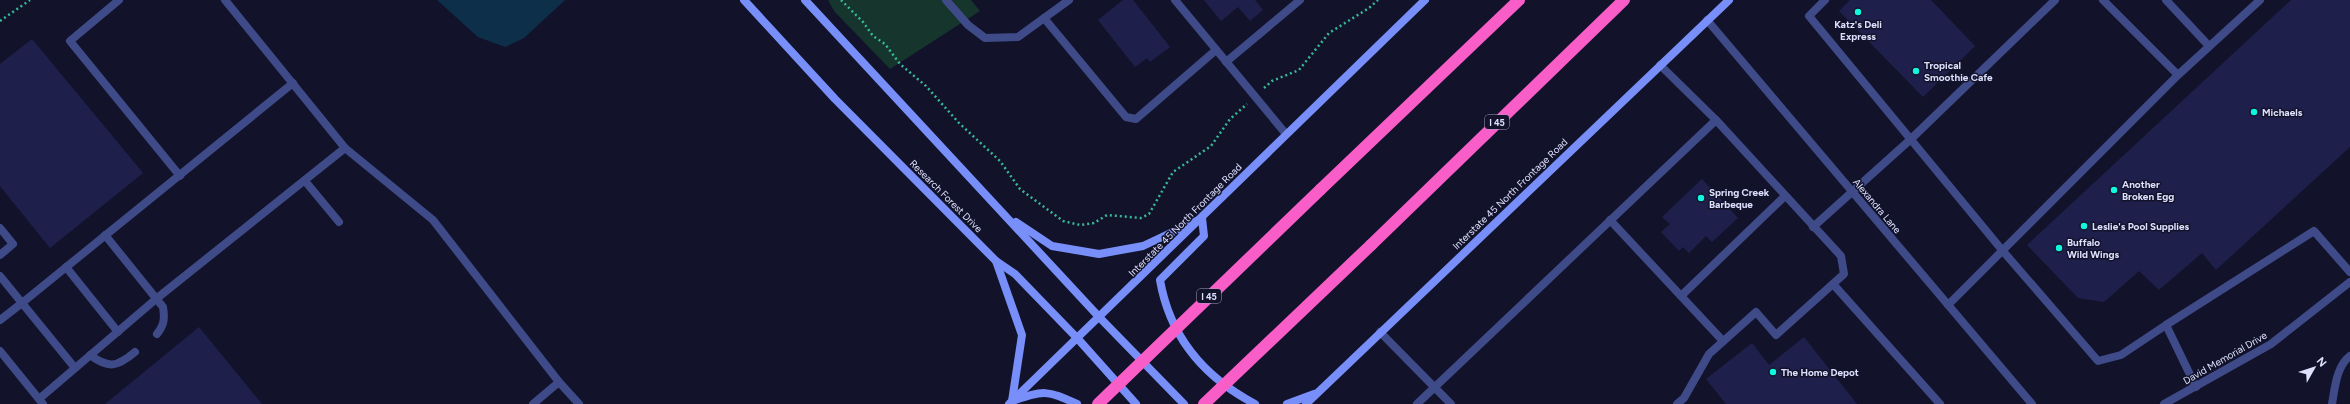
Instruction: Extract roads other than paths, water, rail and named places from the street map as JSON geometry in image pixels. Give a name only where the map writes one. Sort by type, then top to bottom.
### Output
[{"type":"highway","name":"I 45","points":[[1098,404],[1519,0]]},
{"type":"highway","name":"I 45","points":[[1204,404],[1624,0]]},
{"type":"main road","name":"Research Forest Drive","points":[[744,0],[835,99],[996,261],[1015,274],[1078,339],[1136,404]]},
{"type":"main road","points":[[805,0],[1100,318],[1184,404]]},
{"type":"main road","name":"Interstate 45 North Frontage Road","points":[[1011,402],[1100,318],[1286,134],[1425,0]]},
{"type":"main road","name":"Interstate 45 North Frontage Road","points":[[1306,404],[1728,0]]},
{"type":"main road","points":[[1004,214],[1052,246],[1099,254],[1143,246],[1202,218],[1204,236],[1160,280],[1164,306],[1185,346],[1214,376],[1236,394],[1255,404]]},
{"type":"main road","points":[[996,261],[1022,335],[1011,402],[1036,393],[1050,392],[1077,404]]},
{"type":"main road","points":[[1287,404],[1317,393]]},
{"type":"street","points":[[119,0],[70,41],[180,176]]},
{"type":"street","points":[[225,0],[346,148],[433,220],[559,382],[579,404]]},
{"type":"street","points":[[946,0],[968,25],[985,38],[1018,37],[1069,0]]},
{"type":"street","points":[[1176,0],[1286,134]]},
{"type":"street","points":[[1226,62],[1300,0]]},
{"type":"street","points":[[1825,0],[1809,16],[2002,250],[2098,361],[2121,355],[2314,231],[2350,272]]},
{"type":"street","points":[[1814,226],[1911,139],[2055,0]]},
{"type":"street","points":[[2103,0],[2178,75]]},
{"type":"street","points":[[2166,0],[2210,46]]},
{"type":"street","points":[[1948,305],[2178,75],[2260,0]]},
{"type":"street","points":[[1044,18],[1126,117],[1136,119],[1216,50]]},
{"type":"street","name":"Alexandra Lane","points":[[1707,20],[2032,404]]},
{"type":"street","points":[[1660,65],[1716,120],[1841,256],[1844,274],[1776,335],[1756,312],[1708,354],[1684,398],[1677,404]]},
{"type":"street","points":[[0,320],[180,176],[293,83]]},
{"type":"street","points":[[1417,404],[1716,120]]},
{"type":"street","points":[[0,351],[41,401],[75,368],[156,299],[346,148]]},
{"type":"street","points":[[305,181],[339,222]]},
{"type":"street","points":[[1681,296],[1785,196]]},
{"type":"street","points":[[1610,220],[1723,341]]},
{"type":"street","points":[[0,228],[13,244],[0,255]]},
{"type":"street","points":[[105,235],[163,307],[165,317],[163,326],[157,334]]},
{"type":"street","points":[[66,267],[118,332]]},
{"type":"street","points":[[0,276],[75,368]]},
{"type":"street","name":"David Memorial Drive","points":[[2164,404],[2271,344],[2350,282]]},
{"type":"street","points":[[1833,284],[1940,404]]},
{"type":"street","points":[[2166,325],[2196,387]]},
{"type":"street","points":[[1380,332],[1451,404]]},
{"type":"street","points":[[90,355],[101,363],[111,365],[123,362],[135,352]]},
{"type":"street","points":[[2332,404],[2336,379],[2346,360],[2350,356]]},
{"type":"street","points":[[533,404],[559,382]]},
{"type":"water","points":[[437,0],[565,0],[524,38],[505,47],[478,37]]},
{"type":"place","name":"Katz's Deli Express","points":[[1858,12]]},
{"type":"place","name":"Tropical Smoothie Cafe","points":[[1916,71]]},
{"type":"place","name":"Michaels","points":[[2254,112]]},
{"type":"place","name":"Another Broken Egg","points":[[2114,190]]},
{"type":"place","name":"Spring Creek Barbeque","points":[[1701,198]]},
{"type":"place","name":"Leslie's Pool Supplies","points":[[2084,226]]},
{"type":"place","name":"Buffalo Wild Wings","points":[[2059,248]]},
{"type":"place","name":"The Home Depot","points":[[1773,372]]}]
